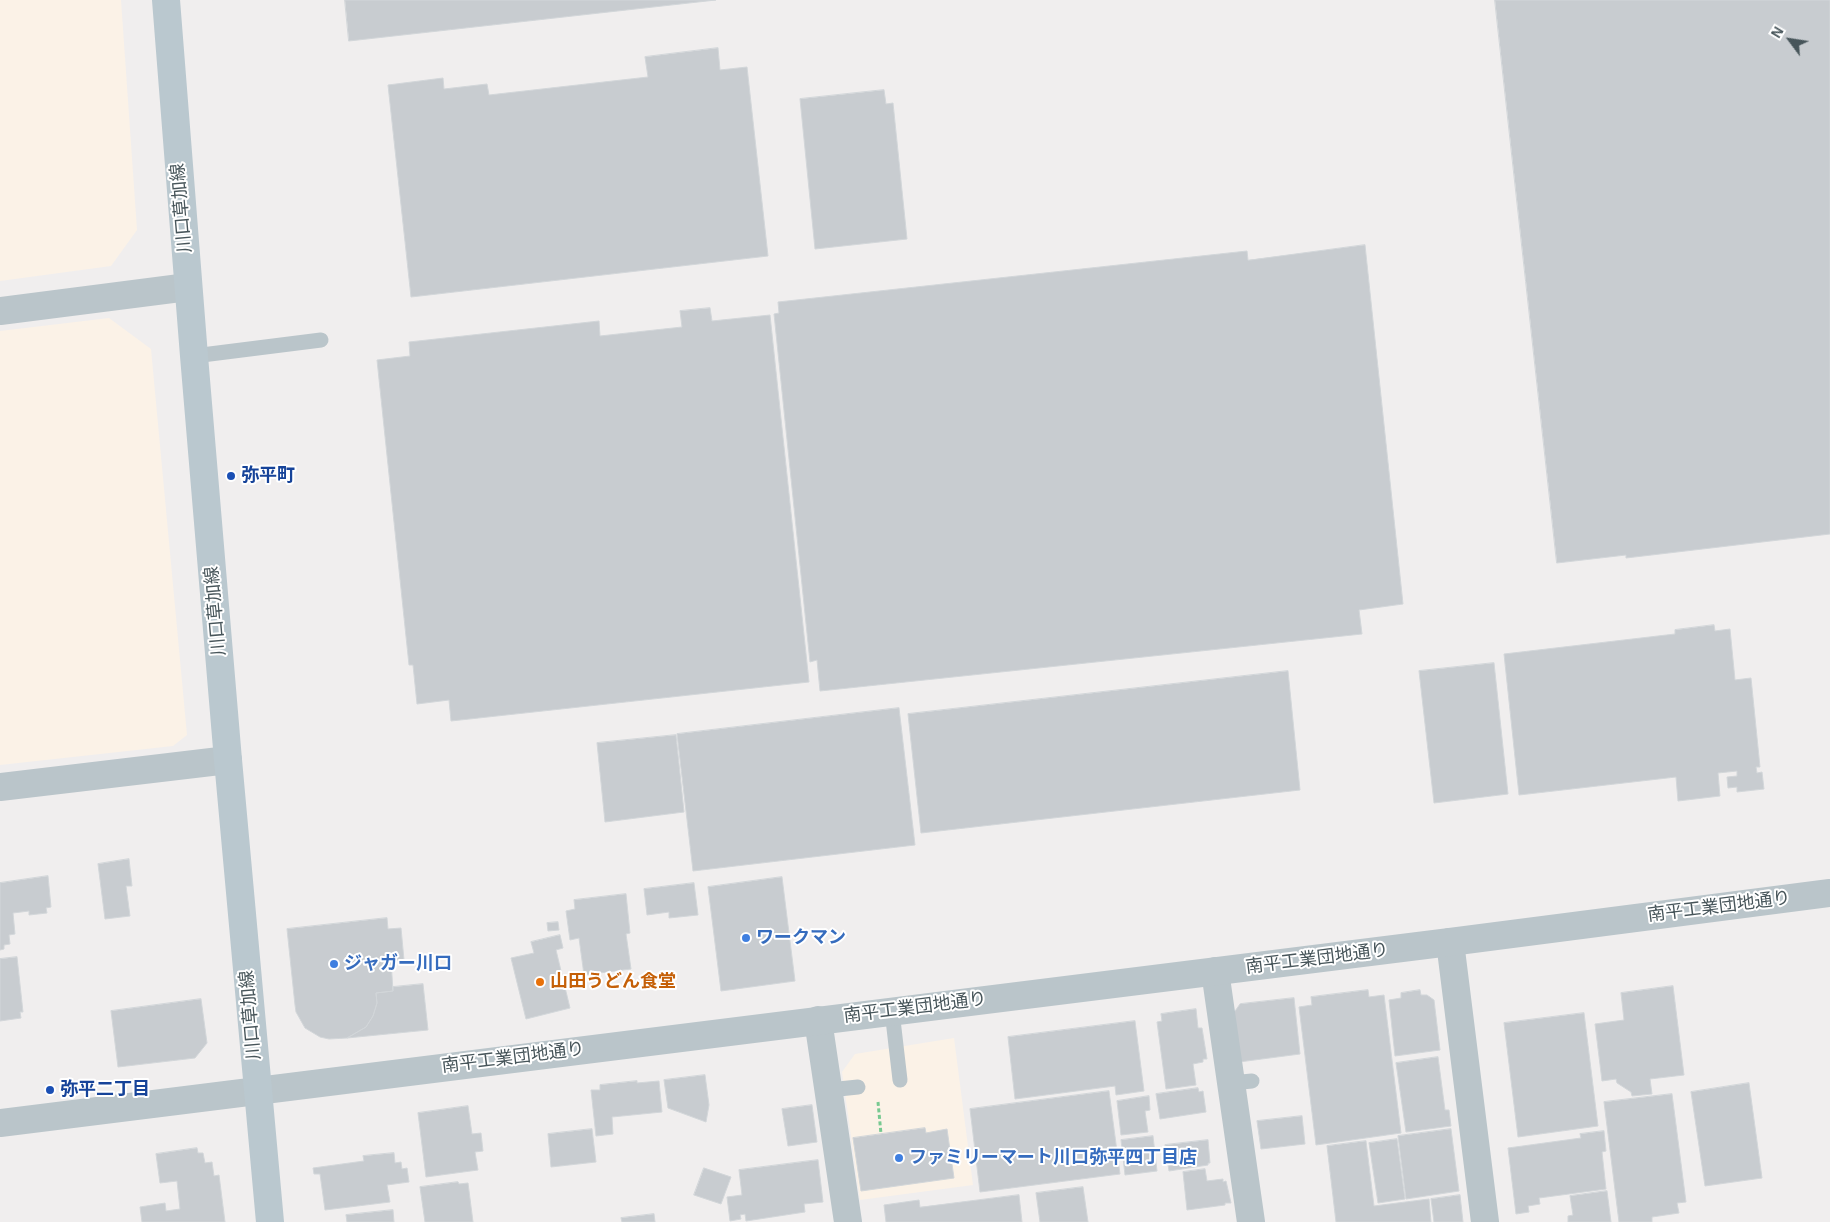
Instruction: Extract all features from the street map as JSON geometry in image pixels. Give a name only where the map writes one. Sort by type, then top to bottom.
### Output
[{"type":"main road","name":"川口草加線","points":[[166,0],[228,760],[270,1222]]},
{"type":"street","points":[[0,311],[188,287]]},
{"type":"street","points":[[0,788],[228,760]]},
{"type":"street","name":"南平工業団地通り","points":[[0,1123],[1830,893]]},
{"type":"street","points":[[1450,942],[1485,1222]]},
{"type":"street","points":[[1215,971],[1241,1082],[1251,1222]]},
{"type":"street","points":[[818,1020],[848,1222]]},
{"type":"lane","points":[[194,356],[321,340]]},
{"type":"lane","points":[[892,1011],[900,1080]]},
{"type":"lane","points":[[828,1090],[858,1087]]},
{"type":"path","points":[[878,1100],[881,1134]]},
{"type":"shaded area","points":[[0,0],[121,0],[137,230],[111,266],[0,281]]},
{"type":"shaded area","points":[[109,318],[151,349],[187,735],[173,746],[0,765],[0,331]]},
{"type":"shaded area","points":[[954,1038],[973,1185],[860,1200],[842,1072],[855,1054]]},
{"type":"building","points":[[345,0],[716,0],[349,41]]},
{"type":"building","points":[[1495,0],[1830,0],[1830,534],[1626,558],[1626,555],[1557,563]]},
{"type":"building","points":[[718,48],[720,70],[747,67],[768,256],[411,297],[388,85],[443,78],[444,89],[487,84],[489,95],[648,77],[645,57]]},
{"type":"building","points":[[884,90],[886,104],[893,103],[907,239],[815,249],[800,99]]},
{"type":"building","points":[[1365,245],[1403,604],[1359,610],[1362,634],[820,691],[817,660],[810,662],[774,314],[779,313],[778,302],[1247,251],[1248,260]]},
{"type":"building","points":[[710,308],[712,321],[770,315],[809,682],[451,721],[449,700],[417,704],[413,665],[409,665],[377,360],[410,356],[409,342],[599,321],[600,336],[682,327],[680,311]]},
{"type":"building","points":[[1714,625],[1715,631],[1730,629],[1735,680],[1751,678],[1760,767],[1756,767],[1757,773],[1762,772],[1764,789],[1737,792],[1737,787],[1728,788],[1727,777],[1737,776],[1737,771],[1718,773],[1720,796],[1678,801],[1676,777],[1519,795],[1504,654],[1675,634],[1675,630]]},
{"type":"building","points":[[1494,663],[1508,794],[1434,803],[1419,671]]},
{"type":"building","points":[[1288,671],[1300,790],[921,833],[908,714]]},
{"type":"building","points":[[899,708],[915,845],[693,871],[677,734]]},
{"type":"building","points":[[676,735],[684,812],[605,822],[597,743]]},
{"type":"building","points":[[129,859],[132,886],[126,886],[130,916],[105,919],[98,864]]},
{"type":"building","points":[[48,876],[51,907],[46,908],[47,913],[29,915],[29,911],[13,913],[15,934],[9,935],[10,944],[4,945],[4,949],[0,950],[0,883]]},
{"type":"building","points":[[782,877],[795,981],[721,991],[708,887]]},
{"type":"building","points":[[694,883],[698,915],[669,918],[669,912],[647,915],[644,889]]},
{"type":"building","points":[[626,894],[630,933],[626,934],[631,969],[584,975],[579,938],[570,940],[566,911],[575,909],[574,900]]},
{"type":"building","points":[[387,918],[388,929],[401,928],[404,960],[391,961],[393,991],[376,993],[377,1003],[373,1016],[366,1027],[347,1038],[329,1039],[320,1037],[305,1028],[296,1012],[287,929]]},
{"type":"building","points":[[558,922],[559,930],[548,931],[547,923]]},
{"type":"building","points":[[560,935],[563,948],[556,950],[570,1008],[526,1019],[511,958],[534,953],[531,942]]},
{"type":"building","points":[[17,957],[23,1012],[20,1012],[21,1018],[0,1021],[0,959]]},
{"type":"building","points":[[423,984],[428,1030],[347,1038],[366,1027],[373,1016],[377,1003],[376,993],[393,991],[393,987]]},
{"type":"building","points":[[1673,986],[1684,1075],[1650,1079],[1652,1094],[1632,1096],[1631,1092],[1617,1083],[1616,1079],[1602,1081],[1595,1024],[1624,1020],[1621,993]]},
{"type":"building","points":[[1368,990],[1369,997],[1384,995],[1401,1133],[1316,1145],[1299,1007],[1312,1005],[1311,997]]},
{"type":"building","points":[[1420,990],[1421,995],[1427,995],[1434,1000],[1440,1050],[1395,1056],[1389,1000],[1401,998],[1401,993]]},
{"type":"building","points":[[1294,998],[1300,1054],[1239,1062],[1233,1014],[1240,1004]]},
{"type":"building","points":[[201,999],[207,1043],[195,1058],[118,1067],[111,1011]]},
{"type":"building","points":[[1196,1009],[1198,1028],[1202,1028],[1207,1059],[1193,1064],[1196,1085],[1166,1089],[1157,1022],[1162,1021],[1161,1014]]},
{"type":"building","points":[[1584,1013],[1598,1126],[1518,1137],[1504,1023]]},
{"type":"building","points":[[1135,1021],[1144,1091],[1116,1095],[1115,1086],[1015,1099],[1008,1037]]},
{"type":"building","points":[[1438,1057],[1445,1110],[1449,1110],[1451,1126],[1406,1132],[1396,1063]]},
{"type":"building","points":[[705,1075],[709,1105],[706,1122],[668,1108],[664,1080]]},
{"type":"building","points":[[637,1081],[637,1083],[659,1081],[662,1112],[612,1117],[613,1134],[596,1136],[591,1090],[600,1090],[600,1085]]},
{"type":"building","points":[[1749,1083],[1762,1178],[1705,1186],[1691,1092]]},
{"type":"building","points":[[1198,1088],[1199,1092],[1203,1091],[1206,1112],[1160,1119],[1156,1094]]},
{"type":"building","points":[[1109,1091],[1120,1174],[980,1192],[970,1109]]},
{"type":"building","points":[[1672,1094],[1686,1202],[1677,1203],[1679,1213],[1652,1217],[1652,1222],[1619,1222],[1604,1102]]},
{"type":"building","points":[[1149,1096],[1150,1110],[1145,1111],[1148,1132],[1121,1135],[1117,1101]]},
{"type":"building","points":[[812,1105],[817,1142],[788,1146],[782,1109]]},
{"type":"building","points":[[468,1106],[472,1134],[481,1133],[483,1151],[475,1152],[478,1170],[426,1177],[418,1113]]},
{"type":"building","points":[[1302,1116],[1305,1144],[1261,1149],[1257,1121]]},
{"type":"building","points":[[925,1128],[926,1133],[947,1129],[954,1178],[861,1191],[853,1138]]},
{"type":"building","points":[[592,1129],[596,1162],[551,1167],[548,1134]]},
{"type":"building","points":[[1451,1129],[1459,1191],[1406,1199],[1398,1136]]},
{"type":"building","points":[[1604,1131],[1606,1151],[1602,1152],[1606,1189],[1539,1198],[1540,1204],[1528,1206],[1529,1212],[1516,1214],[1508,1148],[1581,1138],[1580,1134]]},
{"type":"building","points":[[1153,1136],[1157,1171],[1125,1175],[1121,1140]]},
{"type":"building","points":[[1397,1139],[1405,1199],[1378,1203],[1369,1143]]},
{"type":"building","points":[[1208,1140],[1210,1163],[1208,1165],[1169,1171],[1165,1145]]},
{"type":"building","points":[[1366,1141],[1374,1206],[1429,1199],[1431,1222],[1336,1222],[1327,1146]]},
{"type":"building","points":[[197,1148],[198,1153],[203,1153],[205,1163],[212,1162],[214,1176],[219,1175],[225,1222],[142,1222],[140,1207],[165,1203],[166,1211],[180,1209],[177,1181],[160,1183],[156,1154]]},
{"type":"building","points":[[394,1153],[395,1163],[401,1162],[402,1169],[407,1168],[409,1182],[387,1185],[390,1202],[325,1210],[320,1174],[314,1174],[313,1168],[364,1161],[363,1156]]},
{"type":"building","points":[[818,1160],[823,1202],[804,1204],[805,1212],[746,1221],[745,1214],[740,1215],[741,1219],[730,1221],[727,1197],[742,1195],[739,1170]]},
{"type":"building","points":[[704,1168],[731,1177],[721,1204],[694,1195]]},
{"type":"building","points":[[1205,1169],[1207,1181],[1223,1179],[1223,1182],[1226,1181],[1231,1203],[1187,1210],[1183,1172]]},
{"type":"building","points":[[458,1182],[459,1184],[468,1183],[473,1222],[425,1222],[420,1187]]},
{"type":"building","points":[[1083,1187],[1088,1222],[1040,1222],[1036,1193]]},
{"type":"building","points":[[1607,1191],[1611,1222],[1568,1222],[1568,1216],[1573,1215],[1570,1196]]},
{"type":"building","points":[[1019,1195],[1022,1222],[886,1222],[884,1205],[919,1200],[920,1207]]},
{"type":"building","points":[[1460,1195],[1463,1222],[1434,1222],[1431,1199]]},
{"type":"building","points":[[393,1210],[394,1222],[347,1222],[346,1215]]},
{"type":"building","points":[[654,1214],[655,1222],[622,1222],[621,1218]]},
{"type":"place","name":"弥平町","points":[[231,476]]},
{"type":"place","name":"ワークマン","points":[[746,938]]},
{"type":"place","name":"ジャガー川口","points":[[334,964]]},
{"type":"place","name":"山田うどん食堂","points":[[540,982]]},
{"type":"place","name":"弥平二丁目","points":[[50,1090]]},
{"type":"place","name":"ファミリーマート川口弥平四丁目店","points":[[899,1158]]}]
